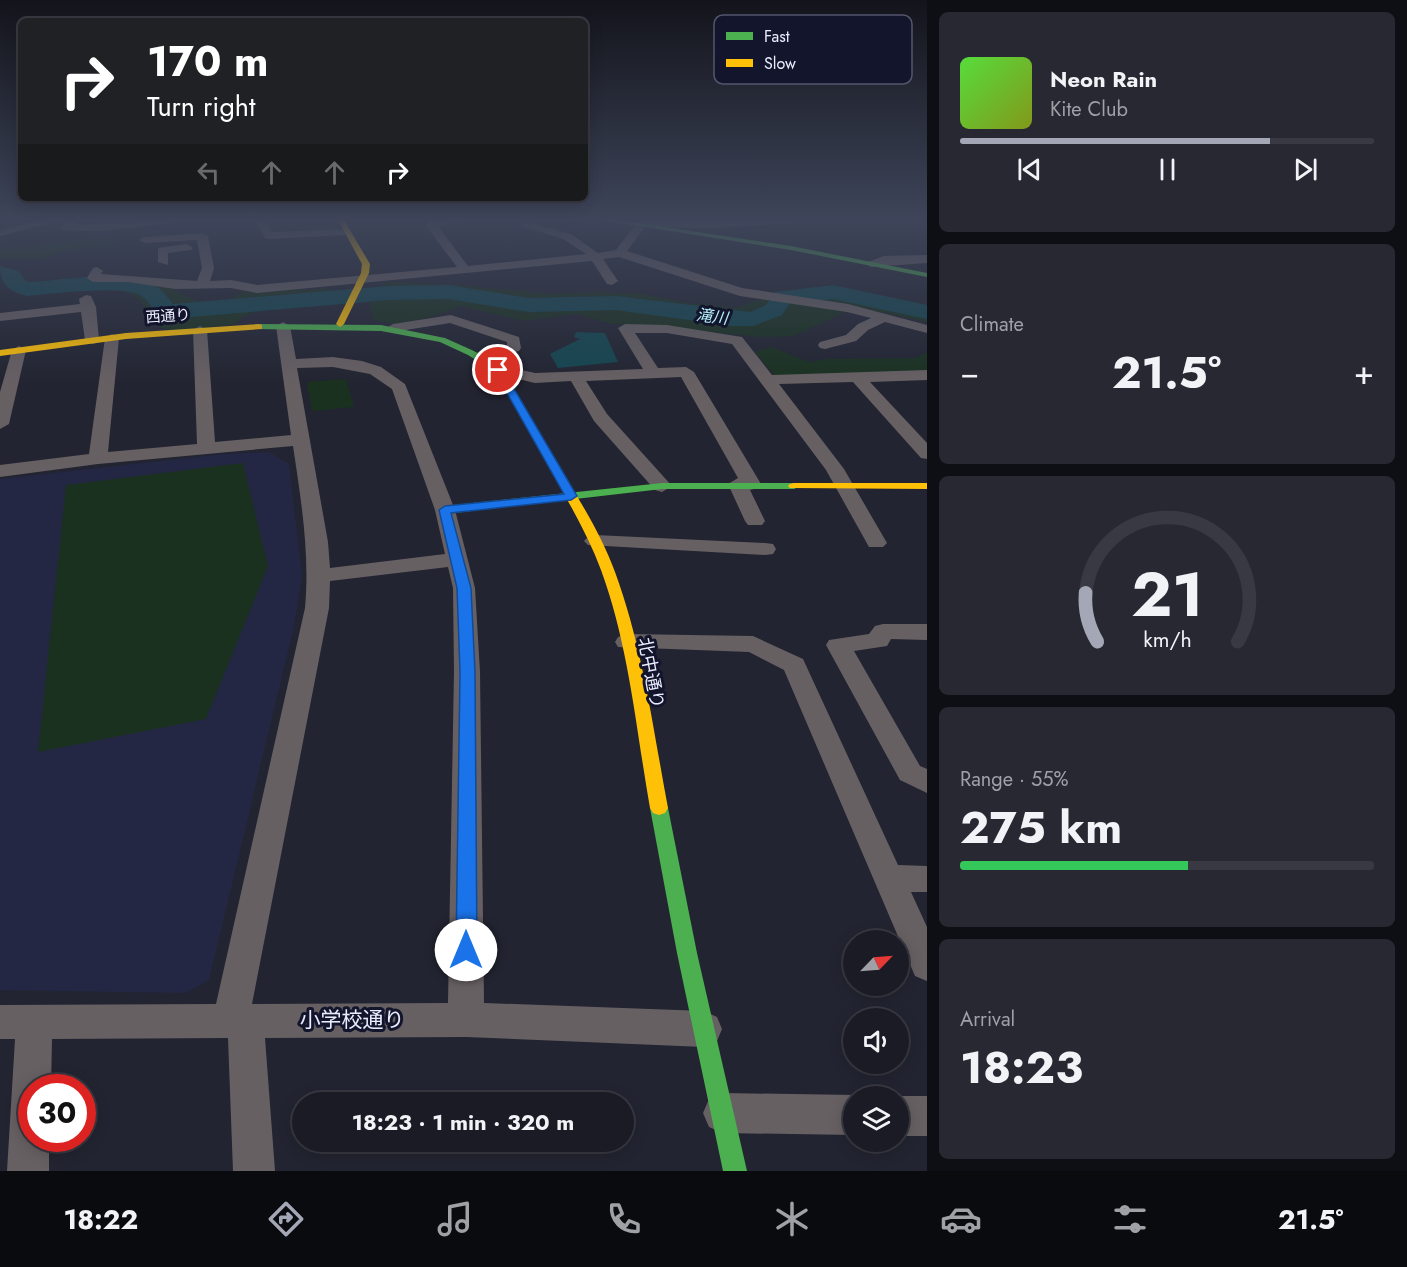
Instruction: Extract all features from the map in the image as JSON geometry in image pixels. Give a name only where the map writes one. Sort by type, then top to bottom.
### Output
[{"type":"street","points":[[95,275],[93,278],[149,280],[175,285],[231,284],[257,289],[361,282],[425,275]]},
{"type":"street","points":[[202,284],[206,275]]},
{"type":"street","points":[[340,324],[363,275]]},
{"type":"street","points":[[608,275],[612,281]]},
{"type":"street","points":[[686,275],[740,292],[794,299],[885,317],[927,329]]},
{"type":"street","points":[[0,318],[88,303],[92,340]]},
{"type":"street","points":[[825,345],[851,338],[863,327],[885,317]]},
{"type":"street","points":[[393,328],[451,319],[514,340],[514,348],[480,356]]},
{"type":"street","name":"西通り","points":[[0,353],[92,340],[200,330],[340,324]]},
{"type":"street","name":"北中通り","points":[[340,324],[393,328],[442,340],[480,356],[498,370],[595,541],[615,597],[627,642],[704,1029],[735,1171]]},
{"type":"street","points":[[254,1171],[238,1021],[317,608],[319,576],[317,542],[283,326]]},
{"type":"street","points":[[653,373],[625,328],[667,329],[737,340],[846,487],[876,543]]},
{"type":"street","points":[[200,330],[206,448]]},
{"type":"street","points":[[98,458],[112,338]]},
{"type":"street","points":[[0,424],[19,350]]},
{"type":"street","points":[[289,364],[354,364],[373,369],[394,381],[399,387],[445,510],[464,588],[467,672],[466,1020]]},
{"type":"street","points":[[498,370],[535,378],[686,372],[745,484],[755,520]]},
{"type":"street","points":[[768,380],[927,375]]},
{"type":"street","points":[[576,377],[600,417],[662,486]]},
{"type":"street","points":[[857,377],[927,454]]},
{"type":"street","points":[[0,471],[98,458],[301,440]]},
{"type":"street","points":[[445,510],[662,486],[745,484],[926,488]]},
{"type":"street","points":[[595,541],[765,549]]},
{"type":"street","points":[[319,576],[457,559]]},
{"type":"street","points":[[927,632],[883,631],[878,641],[838,645],[910,773],[927,782]]},
{"type":"street","points":[[627,642],[753,644],[794,665],[927,965]]},
{"type":"street","points":[[887,878],[927,879]]},
{"type":"street","name":"小学校通り","points":[[17,1023],[466,1020],[704,1029]]},
{"type":"street","points":[[17,1023],[28,1171]]},
{"type":"street","points":[[723,1113],[843,1115]]},
{"type":"street","points":[[909,1116],[927,1116]]},
{"type":"shaded area","points":[[576,332],[605,333],[618,362],[558,368],[550,354],[580,339],[574,337]]},
{"type":"shaded area","points":[[269,452],[289,464],[302,576],[293,630],[209,980],[186,993],[0,990],[0,479],[224,454]]},
{"type":"green space","points":[[107,279],[167,287],[200,303],[231,300],[240,292],[294,288],[309,290],[325,288],[338,295],[332,305],[266,310],[254,313],[235,324],[174,330],[158,326],[142,303],[125,292],[112,289],[78,288],[18,293],[26,285]]},
{"type":"green space","points":[[387,282],[456,285],[550,294],[595,292],[642,294],[687,303],[738,308],[757,300],[824,295],[892,300],[927,308],[927,322],[857,307],[793,336],[763,337],[608,323],[577,314],[524,321],[461,306],[431,317],[395,324],[374,320],[370,310],[371,291]]},
{"type":"green space","points":[[771,347],[809,362],[828,359],[916,358],[927,352],[927,370],[775,376],[755,352]]},
{"type":"green space","points":[[346,379],[354,407],[312,411],[307,382]]},
{"type":"green space","points":[[243,463],[268,566],[206,719],[38,752],[66,485]]},
{"type":"waterway","name":"滝川","points":[[6,275],[11,276],[16,285],[27,289],[118,284],[148,290],[167,312],[389,293],[448,292],[529,305],[616,303],[732,319],[753,319],[774,310],[783,297],[833,292],[927,312]]},
{"type":"traffic: fast","points":[[259,327],[381,328],[442,340],[471,353],[499,370],[543,448]]},
{"type":"traffic: fast","points":[[445,510],[662,486],[794,486]]},
{"type":"traffic: fast","points":[[659,808],[687,953],[735,1171]]},
{"type":"traffic: slow","points":[[340,324],[364,275]]},
{"type":"traffic: slow","points":[[0,353],[126,336],[259,327]]},
{"type":"traffic: slow","points":[[543,448],[595,540],[619,604],[635,672],[659,808]]},
{"type":"traffic: slow","points":[[794,486],[927,486]]},
{"type":"route","points":[[466,950],[467,672],[464,588],[445,510],[571,496],[498,370]]}]
